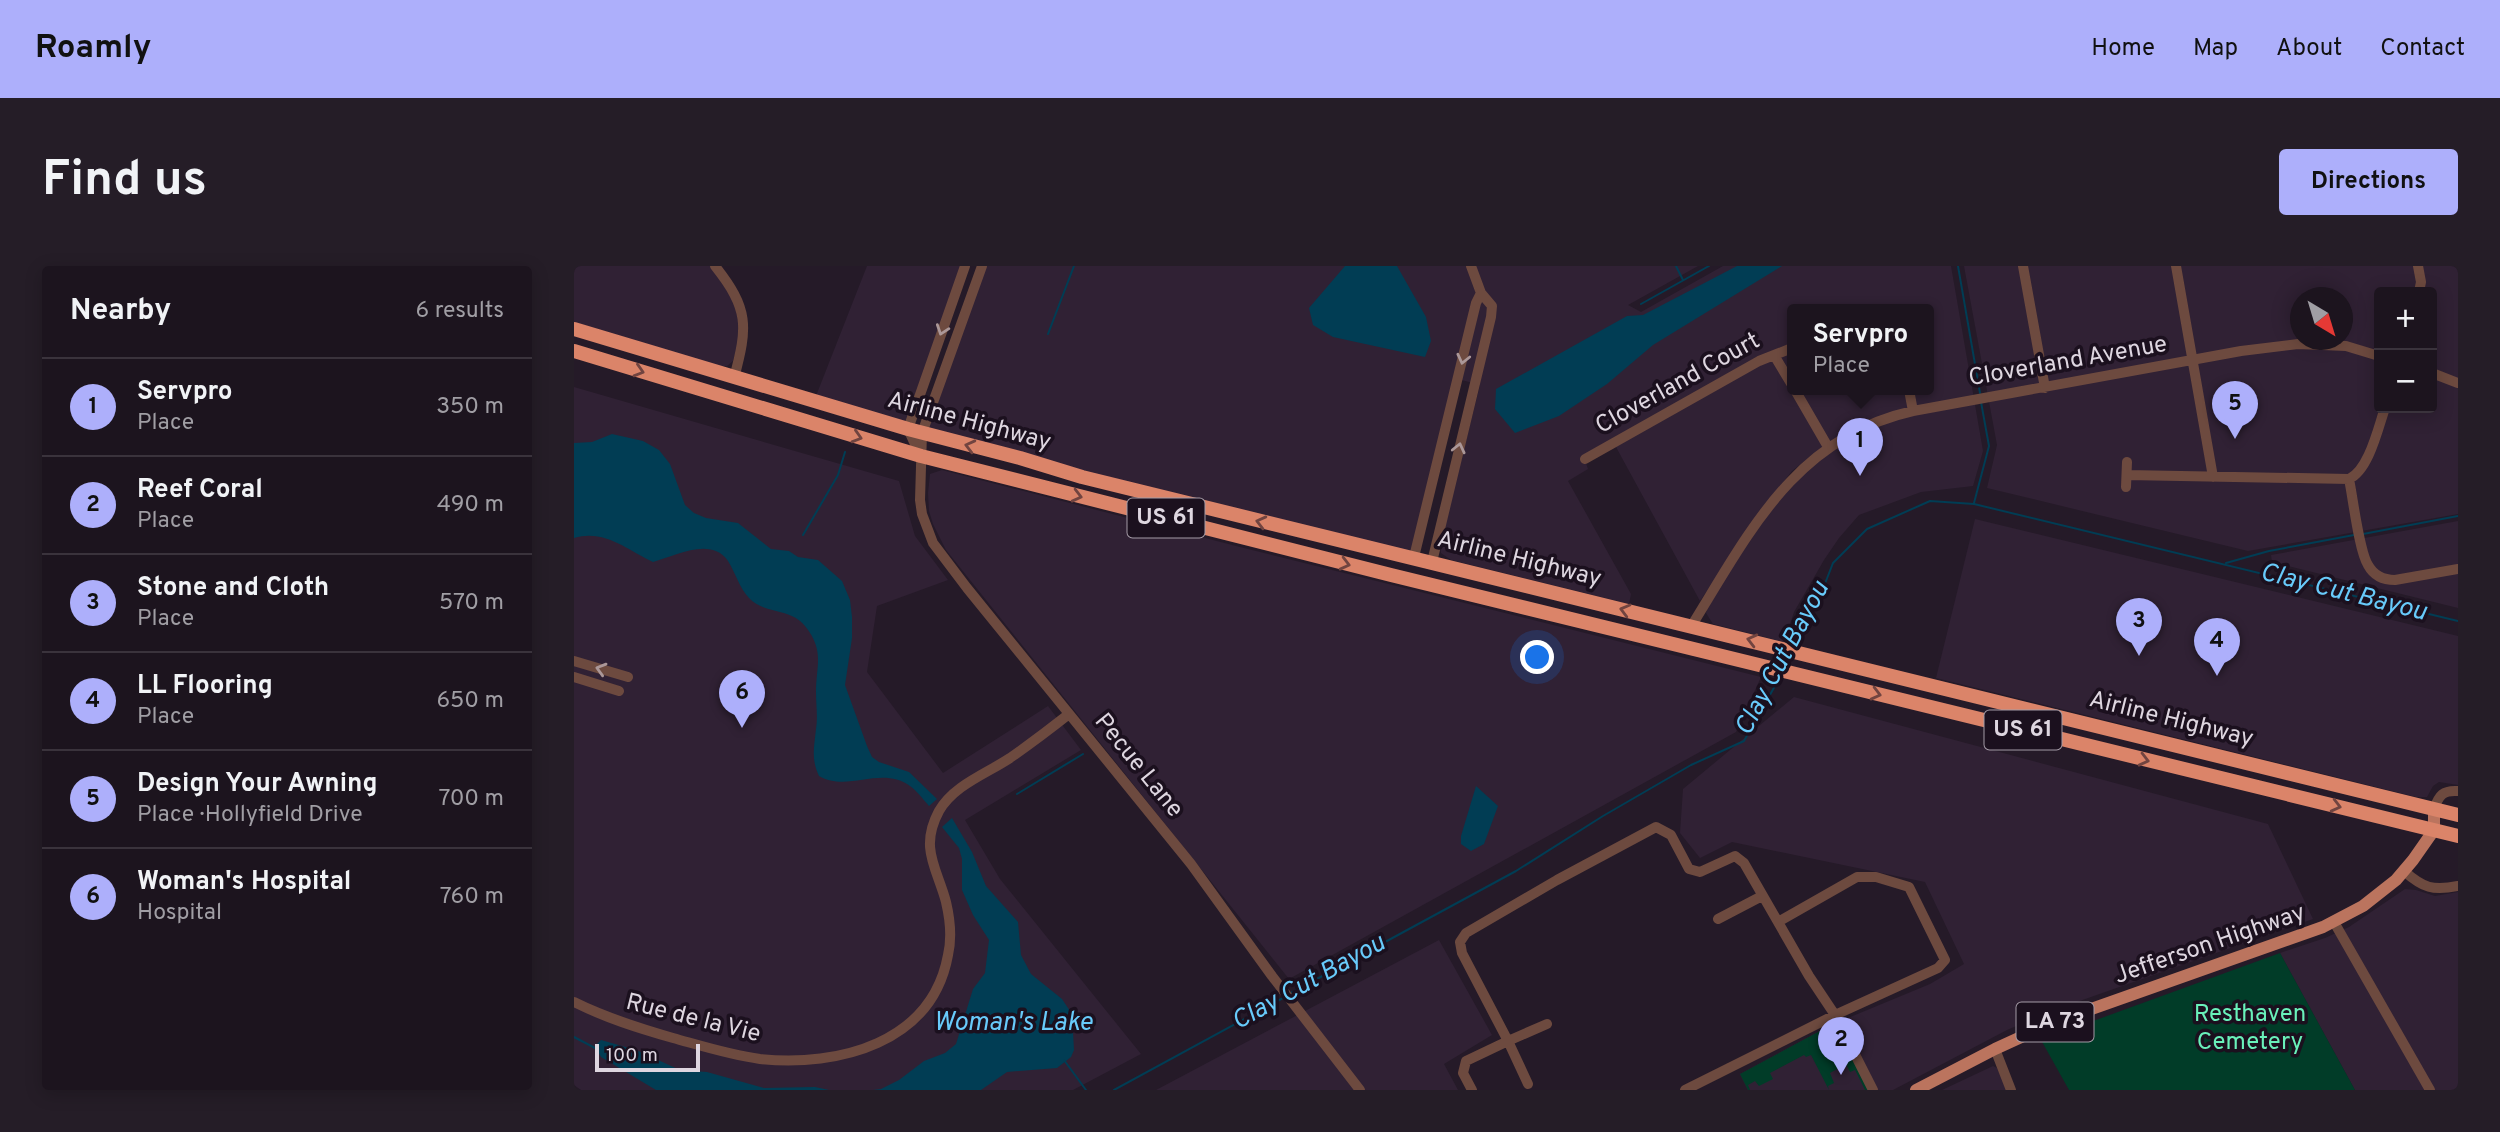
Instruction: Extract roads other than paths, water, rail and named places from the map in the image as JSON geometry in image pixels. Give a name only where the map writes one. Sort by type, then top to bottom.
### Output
[{"type":"highway","name":"Airline Highway","points":[[574,329],[1082,478],[1692,625],[2458,815]]},
{"type":"highway","name":"Airline Highway","points":[[574,351],[921,456],[1317,557],[2458,836]]},
{"type":"highway","points":[[1317,557],[1324,537]]},
{"type":"highway","points":[[1408,579],[1414,557]]},
{"type":"highway","points":[[1424,583],[1432,562]]},
{"type":"highway","points":[[1686,648],[1692,625]]},
{"type":"highway","points":[[1950,712],[1956,691]]},
{"type":"highway","points":[[2098,748],[2105,727]]},
{"type":"highway","points":[[2270,790],[2277,770]]},
{"type":"main road","points":[[2434,809],[2434,830]]},
{"type":"main road","name":"Jefferson Highway","points":[[1916,1090],[1996,1049],[2083,1012],[2334,922],[2375,898],[2404,872],[2434,830]]},
{"type":"street","points":[[715,266],[738,300],[744,320],[743,344],[734,378]]},
{"type":"street","points":[[915,431],[965,266]]},
{"type":"street","points":[[915,431],[982,266]]},
{"type":"street","points":[[1432,562],[1492,306],[1481,293],[1471,266]]},
{"type":"street","points":[[2023,266],[2045,388]]},
{"type":"street","points":[[2176,266],[2213,477]]},
{"type":"street","points":[[2418,266],[2420,287]]},
{"type":"street","points":[[1414,557],[1476,303],[1481,293]]},
{"type":"street","points":[[1471,326],[1488,330]]},
{"type":"street","name":"Cloverland Avenue","points":[[1692,625],[1740,547],[1783,489],[1801,469],[1828,447],[1863,427],[1913,411],[2193,360],[2298,344],[2346,346],[2374,354]]},
{"type":"street","name":"Cloverland Court","points":[[1586,459],[1759,360],[1787,350]]},
{"type":"street","points":[[1774,355],[1787,377]]},
{"type":"street","points":[[2437,375],[2458,383]]},
{"type":"street","points":[[1798,395],[1828,447]]},
{"type":"street","points":[[1910,395],[1913,411]]},
{"type":"street","points":[[1451,411],[1467,416]]},
{"type":"street","points":[[2127,475],[2351,479],[2364,466],[2383,413]]},
{"type":"street","name":"Pecue Lane","points":[[915,431],[921,456],[921,507],[933,542],[1191,864],[1272,976],[1360,1090]]},
{"type":"street","points":[[2126,487],[2127,462]]},
{"type":"street","points":[[1436,472],[1452,478]]},
{"type":"street","points":[[2351,479],[2367,565],[2375,574],[2395,580],[2458,569]]},
{"type":"street","points":[[1425,510],[1443,516]]},
{"type":"street","points":[[574,661],[628,677]]},
{"type":"street","points":[[574,677],[619,691]]},
{"type":"street","name":"Rue de la Vie","points":[[574,1002],[618,1022],[723,1052],[763,1059],[803,1060],[846,1054],[892,1037],[925,1007],[941,980],[948,955],[948,912],[930,853],[931,831],[940,809],[956,790],[1010,758],[1069,714]]},
{"type":"street","points":[[2434,809],[2437,799],[2444,791],[2458,791]]},
{"type":"street","points":[[1528,1084],[1462,953],[1460,942],[1466,933],[1656,827],[1671,835],[1689,869],[1700,872],[1735,856],[1744,863],[1835,1015],[1873,1090]]},
{"type":"street","points":[[2404,872],[2426,887],[2440,890],[2458,886]]},
{"type":"street","points":[[1685,1090],[1835,1015],[1938,968],[1945,960],[1909,887],[1877,877],[1857,877],[1778,922]]},
{"type":"street","points":[[1718,919],[1762,896]]},
{"type":"street","points":[[2334,922],[2430,1090]]},
{"type":"street","points":[[1472,1090],[1464,1073],[1466,1061],[1546,1024]]},
{"type":"street","points":[[1996,1049],[2011,1090]]},
{"type":"water","points":[[1345,266],[1397,266],[1426,317],[1431,341],[1425,357],[1333,337],[1313,325],[1309,308]]},
{"type":"water","points":[[1737,266],[1782,266],[1653,345],[1607,384],[1559,416],[1515,433],[1495,409],[1496,389],[1627,316],[1643,315]]},
{"type":"water","points":[[612,434],[643,441],[659,450],[670,464],[685,505],[694,513],[706,518],[738,523],[771,549],[789,551],[798,557],[818,560],[842,581],[850,600],[852,617],[852,638],[845,685],[867,746],[872,757],[909,772],[937,799],[929,806],[913,788],[899,780],[876,778],[841,782],[819,776],[814,753],[818,658],[815,643],[799,620],[762,607],[749,598],[728,561],[721,554],[712,550],[692,550],[653,562],[606,538],[574,538],[574,443],[592,442]]},
{"type":"water","points":[[1476,786],[1498,806],[1484,844],[1471,851],[1461,844],[1461,836]]},
{"type":"water","name":"Woman's Lake","points":[[952,818],[972,852],[986,886],[1018,922],[1021,955],[1031,974],[1062,999],[1072,1014],[1074,1050],[1071,1057],[1057,1068],[1007,1072],[981,1090],[873,1090],[899,1080],[924,1061],[945,1053],[956,1044],[973,989],[985,973],[989,940],[973,915],[962,890],[962,859],[959,848],[942,827]]},
{"type":"water","points":[[601,1040],[636,1050],[680,1070],[707,1072],[764,1088],[815,1087],[829,1090],[656,1090],[601,1057],[595,1046]]},
{"type":"waterway","points":[[1048,334],[1074,266]]},
{"type":"waterway","points":[[1676,266],[1683,280]]},
{"type":"waterway","points":[[1641,304],[1709,266]]},
{"type":"waterway","points":[[1958,266],[1980,393]]},
{"type":"waterway","points":[[1974,503],[1989,446],[1981,402]]},
{"type":"waterway","points":[[803,535],[838,475],[845,452]]},
{"type":"waterway","name":"Clay Cut Bayou","points":[[1795,647],[1833,563],[1867,529],[1930,501],[1974,504],[2458,621]]},
{"type":"waterway","points":[[2363,534],[2458,516]]},
{"type":"waterway","points":[[2226,563],[2269,551],[2354,535]]},
{"type":"waterway","name":"Clay Cut Bayou","points":[[1291,993],[1516,871],[1691,765],[1744,741],[1780,677]]},
{"type":"waterway","points":[[1017,794],[1083,754]]},
{"type":"waterway","name":"Clay Cut Bayou","points":[[1114,1090],[1283,998]]},
{"type":"waterway","points":[[574,1037],[595,1048]]},
{"type":"waterway","points":[[1064,1060],[1086,1090]]},
{"type":"place","name":"Design Your Awning","points":[[2235,439]]},
{"type":"place","name":"Servpro","points":[[1860,476]]},
{"type":"place","name":"Stone and Cloth","points":[[2139,656]]},
{"type":"place","name":"LL Flooring","points":[[2217,676]]},
{"type":"place","name":"Woman's Hospital","points":[[742,728]]},
{"type":"place","name":"Reef Coral","points":[[1841,1075]]},
{"type":"park label","name":"Resthaven Cemetery","points":[[2250,1029]]}]
